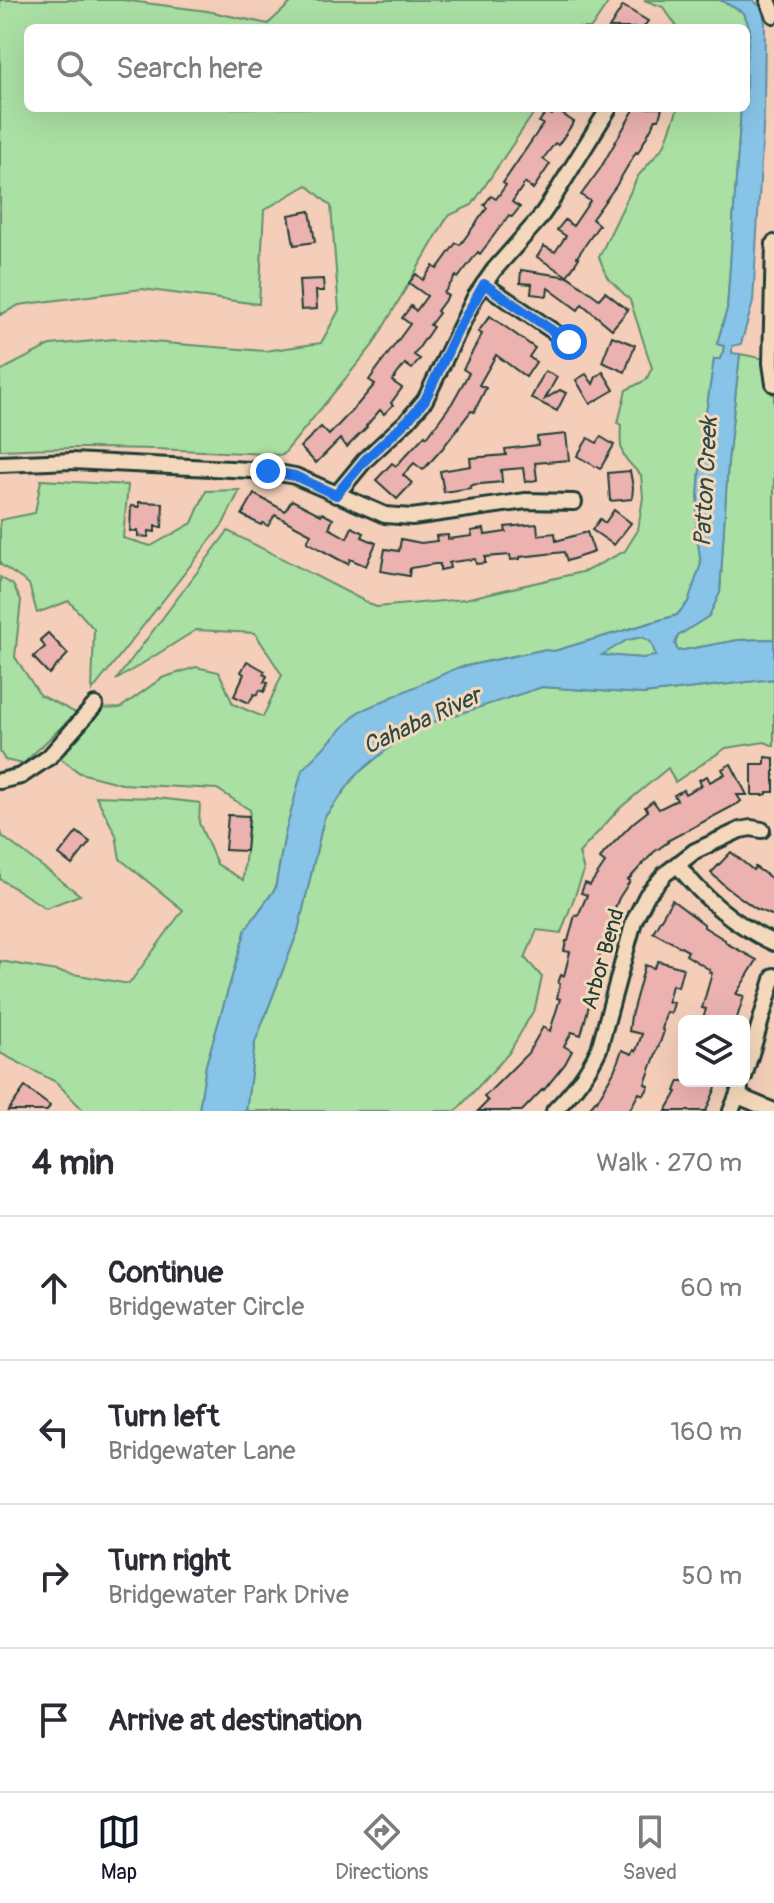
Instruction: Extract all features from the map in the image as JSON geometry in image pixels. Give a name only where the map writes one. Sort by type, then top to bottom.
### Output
[{"type":"street","points":[[768,0],[774,15]]},
{"type":"street","points":[[336,495],[365,460],[425,400],[484,284],[544,211],[606,112]]},
{"type":"street","points":[[774,243],[771,363],[774,384]]},
{"type":"street","points":[[484,284],[569,342]]},
{"type":"street","points":[[0,464],[72,461],[268,471],[295,476],[373,511],[398,517],[526,501],[574,502]]},
{"type":"street","points":[[0,781],[21,776],[49,757],[95,705]]},
{"type":"street","name":"Arbor Bend","points":[[554,1111],[577,1087],[599,1049],[630,934],[640,908],[655,885],[695,851],[740,830],[762,830]]},
{"type":"street","points":[[677,864],[698,890],[722,911],[774,943]]},
{"type":"street","points":[[750,1056],[774,976]]},
{"type":"street","points":[[731,1111],[741,1087]]},
{"type":"street","points":[[738,1096],[774,1111]]},
{"type":"green space","points":[[0,0],[122,0],[207,11],[268,24],[24,24],[24,112],[534,112],[472,205],[448,216],[373,345],[283,455],[106,448],[0,450],[0,371],[50,345],[115,339],[265,351],[321,343],[339,310],[331,206],[307,185],[264,210],[259,304],[142,289],[19,305],[0,315]]},
{"type":"green space","points":[[294,0],[610,0],[594,24],[268,24]]},
{"type":"green space","points":[[644,0],[720,0],[744,13],[748,24],[675,24],[663,7]]},
{"type":"green space","points":[[677,112],[741,112],[727,309],[717,344],[724,346],[720,359],[714,359],[702,440],[696,528],[701,564],[688,602],[677,615],[554,651],[542,650],[457,668],[285,834],[275,889],[246,929],[206,1065],[199,1111],[84,1111],[56,1082],[0,1053],[0,961],[129,984],[183,910],[120,859],[116,835],[96,796],[200,803],[199,823],[217,864],[243,880],[250,810],[217,789],[122,784],[80,773],[56,755],[96,709],[120,708],[162,678],[196,667],[219,672],[233,704],[263,717],[282,675],[255,633],[196,630],[116,680],[228,531],[376,607],[465,599],[586,571],[625,551],[638,530],[643,497],[641,475],[623,453],[621,425],[618,423],[626,390],[646,380],[652,368],[630,300],[607,277],[599,257],[638,176],[664,146]]},
{"type":"green space","points":[[740,354],[766,359],[767,387],[774,395],[774,639],[738,640],[678,651],[675,644],[678,636],[720,593],[728,461]]},
{"type":"green space","points":[[41,480],[128,485],[123,538],[151,546],[192,523],[206,491],[240,490],[223,524],[92,691],[94,629],[69,601],[37,613],[29,584],[0,564],[0,520],[35,513]]},
{"type":"green space","points":[[0,577],[13,585],[21,600],[15,657],[40,695],[76,713],[23,764],[5,760],[0,752]]},
{"type":"green space","points":[[642,637],[651,641],[656,656],[600,655],[627,640]]},
{"type":"green space","points":[[774,679],[774,746],[765,742],[726,748],[675,782],[668,768],[620,808],[579,853],[584,871],[561,933],[537,930],[525,958],[542,977],[535,1008],[509,1053],[456,1111],[246,1111],[255,1042],[298,931],[324,818],[357,774],[412,728],[542,687],[643,694]]},
{"type":"green space","points":[[0,829],[3,837],[80,895],[46,908],[0,879]]},
{"type":"water","points":[[720,0],[753,0],[761,7],[765,22],[764,110],[753,302],[741,344],[732,346],[732,353],[740,354],[728,461],[720,593],[709,616],[678,636],[675,644],[678,651],[738,640],[774,639],[774,679],[643,694],[542,687],[412,729],[357,774],[324,818],[298,931],[255,1042],[246,1111],[199,1111],[206,1065],[246,929],[275,889],[285,834],[302,770],[358,712],[457,668],[542,650],[554,651],[677,615],[688,602],[701,564],[696,528],[702,440],[714,359],[720,359],[724,346],[717,344],[727,309],[741,112],[750,112],[748,24],[744,13]],"holes":[[[642,637],[651,642],[656,656],[643,658],[602,655],[627,640]]]},
{"type":"building","points":[[623,6],[648,21],[646,24],[612,24]]},
{"type":"building","points":[[546,112],[552,115],[559,112],[574,122],[558,145],[555,143],[543,159],[550,164],[533,189],[525,183],[512,202],[520,207],[512,217],[509,215],[480,254],[478,252],[444,293],[448,296],[430,325],[433,327],[414,355],[420,359],[412,369],[405,364],[392,381],[402,388],[391,403],[393,405],[384,414],[380,410],[347,447],[340,439],[316,463],[300,447],[321,427],[329,435],[375,384],[369,380],[410,324],[402,318],[411,306],[416,311],[427,296],[409,283],[416,274],[423,280],[433,266],[437,269],[456,243],[460,245],[487,208],[484,205],[491,196],[496,199],[506,185],[503,183],[543,124],[539,122]]},
{"type":"building","points":[[633,112],[661,112],[638,153],[592,219],[599,225],[567,276],[537,257],[544,246],[555,252],[566,236],[557,230],[565,220],[573,226],[590,201],[581,195]]},
{"type":"building","points":[[310,211],[315,242],[294,245],[289,215]]},
{"type":"building","points":[[521,270],[569,277],[599,299],[605,292],[628,310],[612,329],[582,304],[578,310],[548,288],[547,296],[531,294],[532,284],[520,283]]},
{"type":"building","points":[[323,279],[324,291],[316,291],[317,309],[301,310],[299,280]]},
{"type":"building","points":[[490,316],[535,348],[529,357],[536,362],[526,377],[496,355],[479,385],[486,388],[474,412],[471,411],[423,470],[414,463],[403,475],[412,483],[397,499],[376,480],[392,463],[396,466],[425,435],[427,437],[452,403],[469,373],[463,369],[482,334],[478,332]]},
{"type":"building","points":[[612,336],[635,345],[625,372],[602,362]]},
{"type":"building","points":[[545,371],[557,377],[545,399],[560,390],[566,393],[557,411],[531,398]]},
{"type":"building","points":[[603,372],[614,390],[590,404],[576,380],[586,374],[593,384]]},
{"type":"building","points":[[566,434],[569,460],[535,463],[537,480],[525,482],[523,468],[501,470],[502,482],[470,485],[471,488],[444,492],[440,471],[471,466],[470,458],[506,455],[505,449],[538,445],[537,437]]},
{"type":"building","points":[[601,437],[614,445],[600,469],[577,456],[588,438],[597,443]]},
{"type":"building","points":[[630,471],[632,499],[610,501],[608,473]]},
{"type":"building","points":[[254,494],[285,511],[292,500],[322,513],[333,519],[329,528],[347,538],[352,527],[364,533],[362,537],[376,543],[366,566],[350,559],[348,564],[307,542],[311,534],[275,515],[268,526],[242,515]]},
{"type":"building","points":[[139,502],[163,503],[162,527],[155,526],[155,532],[149,531],[148,537],[138,536],[138,531],[130,531],[131,506],[139,507]]},
{"type":"building","points":[[614,510],[631,523],[614,545],[592,530],[600,519],[605,523]]},
{"type":"building","points":[[537,524],[538,535],[555,533],[556,541],[587,532],[594,552],[567,561],[564,552],[511,560],[510,555],[485,557],[485,563],[476,564],[475,559],[452,562],[449,563],[450,568],[440,570],[440,564],[410,568],[409,576],[381,571],[385,549],[399,551],[401,539],[421,543],[437,541],[436,536],[448,535],[448,539],[472,536],[471,531],[484,529],[485,535],[506,532],[505,527]]},
{"type":"building","points":[[48,633],[68,654],[49,674],[33,657],[45,647],[40,640]]},
{"type":"building","points":[[247,661],[265,671],[263,674],[267,676],[264,682],[268,683],[264,692],[260,690],[257,695],[254,694],[249,703],[234,696]]},
{"type":"building","points":[[765,757],[774,758],[774,792],[752,795],[752,764],[765,764]]},
{"type":"building","points":[[731,764],[747,795],[737,795],[741,801],[739,803],[667,841],[628,880],[610,920],[581,1035],[572,1032],[564,1046],[572,1051],[565,1064],[522,1111],[478,1111],[488,1101],[484,1097],[528,1053],[543,1027],[550,1031],[560,999],[557,998],[558,983],[561,975],[564,976],[570,952],[564,951],[566,941],[575,915],[578,916],[587,895],[581,893],[585,883],[590,885],[605,863],[600,859],[604,853],[648,811],[645,807],[653,801],[659,809],[677,800],[674,795],[683,790],[685,794],[702,785],[699,780],[707,776],[710,782],[725,774],[722,769]]},
{"type":"building","points":[[228,815],[249,816],[246,851],[225,850]]},
{"type":"building","points":[[77,832],[90,842],[72,865],[59,855]]},
{"type":"building","points":[[731,852],[753,870],[755,867],[774,880],[774,916],[755,908],[711,873]]},
{"type":"building","points":[[672,900],[726,943],[757,960],[736,994],[744,996],[738,1015],[704,1015],[706,1009],[702,1008],[712,973],[686,955],[688,951],[653,932]]},
{"type":"building","points":[[658,961],[683,968],[678,987],[672,985],[668,1002],[674,1003],[671,1013],[666,1012],[664,1031],[645,1084],[649,1086],[644,1095],[639,1093],[629,1111],[587,1111],[597,1101],[622,1050],[632,1054],[636,1051],[642,1034],[629,1031],[631,1016],[645,965],[654,968]]},
{"type":"building","points":[[678,1084],[678,1087],[716,1087],[706,1111],[666,1111]]},
{"type":"building","points":[[25,1087],[50,1106],[47,1111],[8,1111]]},
{"type":"route","points":[[268,471],[295,476],[336,495],[365,460],[425,400],[439,367],[484,284],[569,342]]},
{"type":"water label","name":"Patton Creek","points":[[706,482]]},
{"type":"water label","name":"Cahaba River","points":[[422,721]]}]
